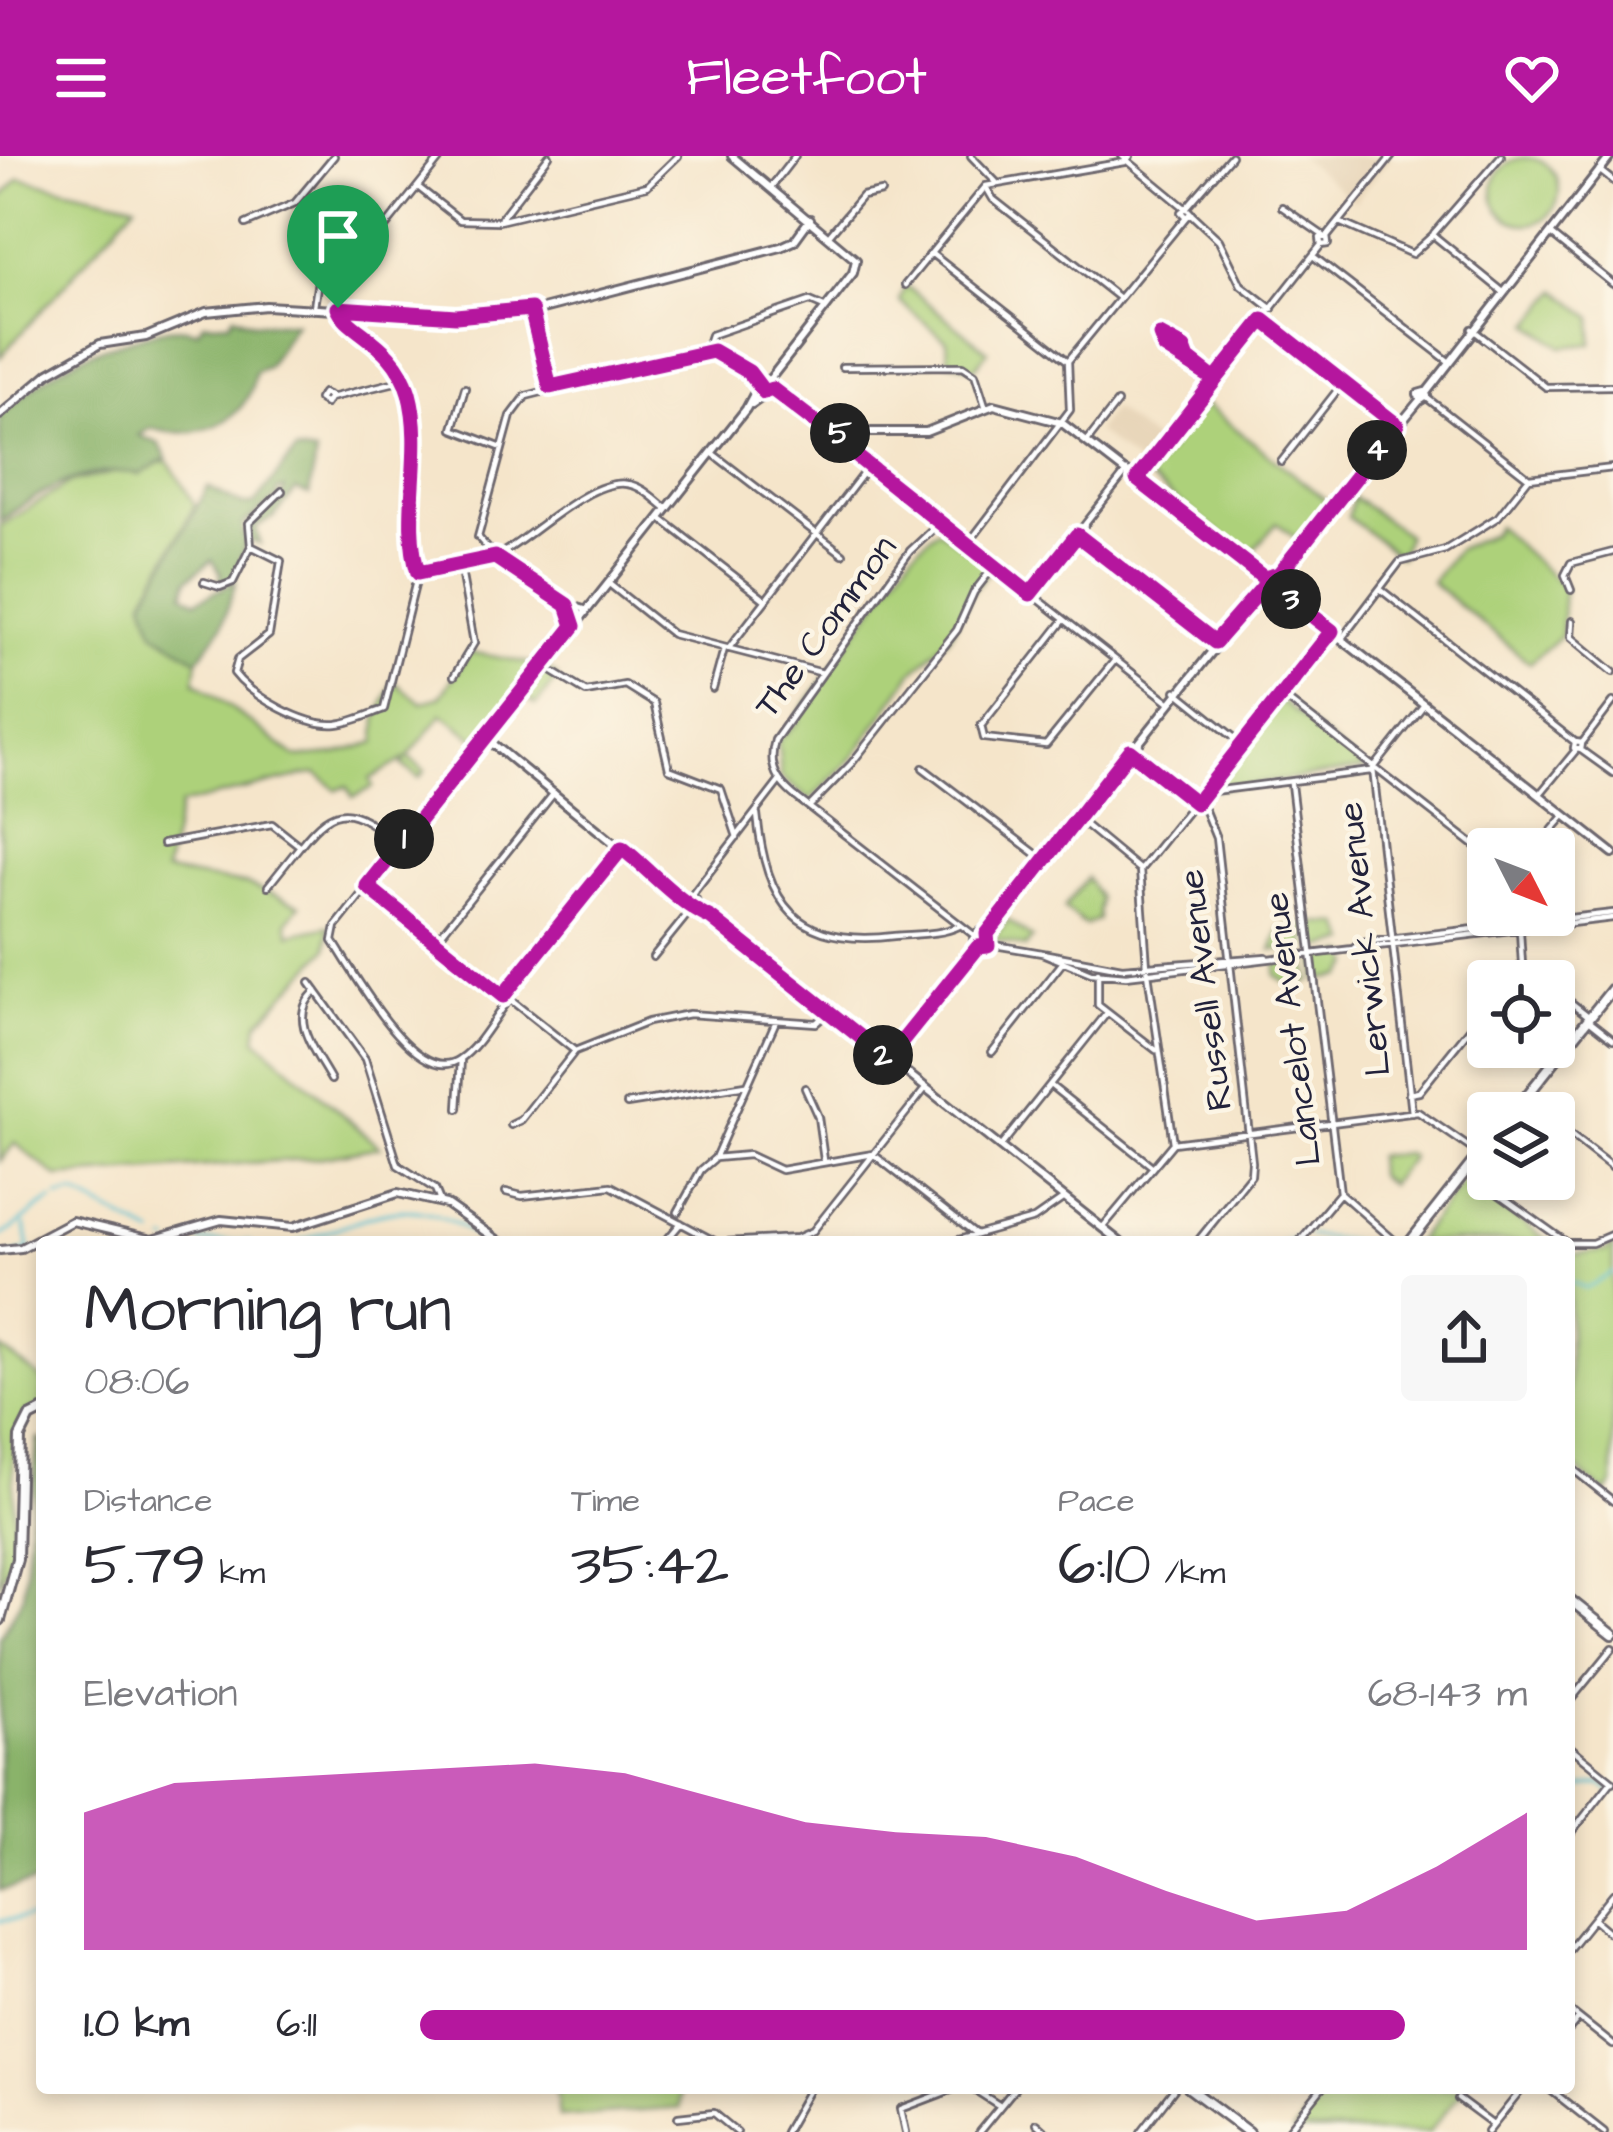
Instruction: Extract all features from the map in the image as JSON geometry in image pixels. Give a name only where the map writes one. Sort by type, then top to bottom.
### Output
[{"type":"main road","points":[[1530,1092],[1613,988]]},
{"type":"main road","points":[[1415,1236],[1466,1171]]},
{"type":"main road","points":[[0,1620],[17,1559],[20,1437],[36,1414]]},
{"type":"main road","points":[[1575,1604],[1613,1634]]},
{"type":"main road","points":[[1197,2094],[1248,2132]]},
{"type":"street","points":[[247,224],[295,203],[334,156]]},
{"type":"street","points":[[314,307],[319,273],[337,260],[363,252],[442,156]]},
{"type":"street","points":[[499,221],[549,156]]},
{"type":"street","points":[[418,187],[460,220],[499,221],[647,186],[678,156]]},
{"type":"street","points":[[461,1059],[441,1066],[424,1062],[397,1034],[332,941],[335,926],[764,388],[856,260],[733,156]]},
{"type":"street","points":[[771,187],[795,156]]},
{"type":"street","points":[[971,156],[996,182]]},
{"type":"street","points":[[968,544],[1062,423],[1071,405],[1069,362],[1231,156]]},
{"type":"street","points":[[1137,479],[1392,156]]},
{"type":"street","points":[[1339,222],[1412,254],[1502,156]]},
{"type":"street","points":[[687,897],[778,783],[959,926],[975,936],[987,934],[1215,642],[1424,397],[1472,329],[1611,156]]},
{"type":"street","points":[[905,285],[986,186],[1126,158],[1222,243],[1241,285],[1272,309]]},
{"type":"street","points":[[1599,170],[1613,181]]},
{"type":"street","points":[[986,186],[993,199],[1119,298]]},
{"type":"street","points":[[830,234],[862,196],[881,192]]},
{"type":"street","points":[[1282,207],[1323,239]]},
{"type":"street","points":[[0,415],[49,373],[100,344],[146,337],[206,312],[314,307],[456,316],[531,309],[782,247],[794,241],[810,219]]},
{"type":"street","points":[[1550,232],[1613,284]]},
{"type":"street","points":[[1433,235],[1502,291]]},
{"type":"street","points":[[931,253],[1069,362]]},
{"type":"street","points":[[1313,256],[1448,360]]},
{"type":"street","points":[[706,350],[711,334],[810,301],[825,308]]},
{"type":"street","points":[[251,546],[272,554],[283,566],[269,635],[238,659],[234,673],[260,695],[319,722],[337,724],[384,710],[418,573],[411,534],[412,417],[404,380],[385,349],[343,318],[338,308]]},
{"type":"street","points":[[531,309],[550,387]]},
{"type":"street","points":[[1263,320],[1397,425]]},
{"type":"street","points":[[1472,329],[1546,387],[1613,386]]},
{"type":"street","points":[[1188,359],[1184,348],[1160,335],[1160,344],[1215,380]]},
{"type":"street","points":[[587,610],[567,605],[495,557],[478,537],[514,408],[538,390],[706,350],[732,360],[823,428],[842,433],[926,432],[985,405],[1062,423],[1613,853]]},
{"type":"street","points":[[842,367],[963,366],[975,374],[985,405]]},
{"type":"street","points":[[538,390],[543,368]]},
{"type":"street","points":[[330,398],[404,380]]},
{"type":"street","points":[[1280,462],[1343,383]]},
{"type":"street","points":[[465,388],[453,429],[502,448]]},
{"type":"street","points":[[1424,397],[1528,478],[1613,468]]},
{"type":"street","points":[[1088,440],[1117,403]]},
{"type":"street","points":[[842,433],[845,447],[1168,701]]},
{"type":"street","points":[[712,453],[843,554]]},
{"type":"street","points":[[713,689],[727,648],[869,466]]},
{"type":"street","points":[[1030,594],[1127,471]]},
{"type":"street","points":[[1341,639],[1400,562],[1445,550],[1498,517],[1528,478]]},
{"type":"street","points":[[418,573],[495,557],[608,486],[635,486],[667,509]]},
{"type":"street","points":[[204,582],[220,587],[233,582],[251,546],[249,524],[282,491]]},
{"type":"street","points":[[660,518],[764,599]]},
{"type":"street","name":"The Common","points":[[778,783],[775,740],[910,551],[941,522]]},
{"type":"street","points":[[1077,535],[1215,642]]},
{"type":"street","points":[[1571,590],[1565,574],[1571,562],[1613,552]]},
{"type":"street","points":[[454,676],[474,643],[460,565]]},
{"type":"street","points":[[809,807],[851,764],[957,630],[974,592],[995,565]]},
{"type":"street","points":[[608,584],[673,634],[823,673]]},
{"type":"street","points":[[1380,589],[1613,773]]},
{"type":"street","points":[[567,605],[574,626]]},
{"type":"street","points":[[1064,620],[981,726],[985,739],[1046,746],[1115,660]]},
{"type":"street","points":[[1572,621],[1573,640],[1613,672]]},
{"type":"street","points":[[1173,1143],[1148,975],[1140,870],[1332,631]]},
{"type":"street","points":[[544,666],[580,690],[625,685],[654,703],[669,769],[721,789],[737,837]]},
{"type":"street","points":[[1176,691],[1242,744]]},
{"type":"street","points":[[1280,694],[1467,840]]},
{"type":"street","points":[[1539,795],[1613,702]]},
{"type":"street","name":"Lerwick Avenue","points":[[1412,1113],[1373,769],[1424,704]]},
{"type":"street","points":[[498,748],[494,738],[501,720]]},
{"type":"street","points":[[486,739],[687,897],[694,909],[1112,1236]]},
{"type":"street","name":"Russell Avenue","points":[[1130,751],[1196,803],[1213,823],[1216,838],[1251,1175],[1202,1236]]},
{"type":"street","points":[[923,768],[1044,860]]},
{"type":"street","points":[[1205,792],[1291,784],[1373,769]]},
{"type":"street","name":"Lancelot Avenue","points":[[1291,784],[1340,1193],[1389,1236]]},
{"type":"street","points":[[435,943],[554,793]]},
{"type":"street","points":[[757,814],[771,890],[819,933],[860,940],[959,926]]},
{"type":"street","points":[[268,886],[325,816],[362,815],[400,844]]},
{"type":"street","points":[[1554,828],[1565,815]]},
{"type":"street","points":[[1077,818],[1140,870]]},
{"type":"street","points":[[163,844],[272,824],[300,846]]},
{"type":"street","points":[[458,1108],[461,1059],[622,848]]},
{"type":"street","points":[[367,886],[575,1051]]},
{"type":"street","points":[[652,957],[694,909]]},
{"type":"street","points":[[1575,922],[1613,916]]},
{"type":"street","points":[[1575,919],[1591,919]]},
{"type":"street","points":[[1390,942],[1467,928]]},
{"type":"street","points":[[987,934],[989,944]]},
{"type":"street","points":[[975,936],[978,947]]},
{"type":"street","points":[[1064,960],[1097,975],[1148,975],[1354,948],[1361,942],[1467,936]]},
{"type":"street","points":[[888,1059],[978,947],[989,944],[1100,967],[1261,953],[1268,958]]},
{"type":"street","points":[[992,1052],[1064,960]]},
{"type":"street","points":[[1100,967],[1094,997],[1107,1013],[1159,1050]]},
{"type":"street","points":[[310,983],[365,1059],[398,1165],[435,1189],[440,1201]]},
{"type":"street","points":[[316,991],[304,1007],[304,1032],[331,1080]]},
{"type":"street","points":[[1575,1006],[1613,1039]]},
{"type":"street","points":[[511,1125],[521,1120],[575,1051],[648,1022],[688,1014],[816,1023],[829,1012]]},
{"type":"street","points":[[1000,1147],[1107,1013]]},
{"type":"street","points":[[678,1212],[701,1169],[715,1158],[777,1020]]},
{"type":"street","points":[[1409,1094],[1419,1092],[1467,1032]]},
{"type":"street","points":[[314,1067],[322,1062]]},
{"type":"street","points":[[626,1104],[746,1085]]},
{"type":"street","points":[[1049,1085],[1153,1167]]},
{"type":"street","points":[[805,1088],[818,1117],[824,1160]]},
{"type":"street","points":[[802,1236],[813,1231],[925,1088]]},
{"type":"street","points":[[1102,1228],[1173,1143],[1412,1113],[1440,1123],[1467,1144]]},
{"type":"street","points":[[1575,1138],[1613,1168]]},
{"type":"street","points":[[715,1158],[749,1155],[781,1170],[874,1154],[976,1235]]},
{"type":"street","points":[[1466,1171],[1559,1236]]},
{"type":"street","points":[[506,1192],[522,1196],[611,1186],[706,1236]]},
{"type":"street","points":[[1304,1236],[1340,1193]]},
{"type":"street","points":[[166,1236],[221,1220],[293,1227],[384,1194],[440,1201],[491,1236]]},
{"type":"street","points":[[972,1236],[1034,1219],[1064,1198]]},
{"type":"street","points":[[44,1236],[72,1221],[135,1236]]},
{"type":"street","points":[[669,1236],[681,1222]]},
{"type":"street","points":[[1575,1242],[1592,1243],[1613,1234]]},
{"type":"street","points":[[0,1250],[36,1241]]},
{"type":"street","points":[[1575,1471],[1612,1500]]},
{"type":"street","points":[[1575,1695],[1613,1648]]},
{"type":"street","points":[[1575,1752],[1609,1785],[1575,1828]]},
{"type":"street","points":[[1575,1942],[1613,1894]]},
{"type":"street","points":[[1593,1920],[1613,1936]]},
{"type":"street","points":[[1575,2015],[1613,2045]]},
{"type":"street","points":[[1575,2023],[1579,2018]]},
{"type":"street","points":[[785,2132],[807,2094]]},
{"type":"street","points":[[906,2132],[901,2109],[940,2094]]},
{"type":"street","points":[[981,2094],[1000,2106]]},
{"type":"street","points":[[981,2131],[1010,2094]]},
{"type":"street","points":[[1141,2132],[1170,2094]]},
{"type":"street","points":[[1287,2132],[1317,2094]]},
{"type":"street","points":[[1488,2132],[1518,2094]]},
{"type":"street","points":[[1556,2094],[1604,2132]]},
{"type":"street","points":[[1458,2099],[1493,2125]]},
{"type":"street","points":[[678,2117],[714,2114],[736,2132]]},
{"type":"street","points":[[1036,2123],[1046,2132]]},
{"type":"shaded area","points":[[1299,156],[1392,156],[1355,202]]},
{"type":"shaded area","points":[[1113,409],[1162,447],[1144,470],[1096,431]]},
{"type":"green space","points":[[1526,158],[1550,167],[1559,191],[1550,215],[1526,224],[1502,215],[1493,191],[1502,167]]},
{"type":"green space","points":[[19,178],[136,204],[0,357],[0,200]]},
{"type":"green space","points":[[905,285],[988,351],[975,368],[948,361],[947,341],[899,301]]},
{"type":"green space","points":[[1558,290],[1593,318],[1592,344],[1562,347],[1531,324]]},
{"type":"green space","points":[[234,315],[254,323],[295,323],[267,367],[255,372],[243,405],[231,416],[201,430],[151,428],[139,435],[159,444],[167,458],[141,474],[101,473],[66,482],[0,521],[0,415],[47,377],[92,352],[164,330],[197,331],[204,323],[229,322]]},
{"type":"green space","points":[[1205,404],[1327,501],[1297,539],[1277,523],[1248,556],[1147,477]]},
{"type":"green space","points":[[296,451],[316,454],[309,495],[296,490],[274,517],[256,527],[260,544],[250,541],[250,524],[281,499],[285,489],[277,490],[278,496],[243,524],[245,545],[234,579],[218,584],[221,574],[212,560],[188,579],[184,593],[196,601],[236,582],[222,626],[198,660],[154,632],[144,600],[208,487],[243,505],[254,504]]},
{"type":"green space","points":[[168,461],[195,505],[144,600],[154,631],[198,660],[195,681],[296,757],[336,754],[376,742],[377,719],[393,681],[422,703],[440,697],[470,652],[544,666],[558,677],[536,705],[522,694],[482,744],[442,714],[408,757],[425,771],[419,778],[402,765],[406,758],[370,779],[373,787],[353,797],[347,786],[337,790],[317,774],[180,805],[165,872],[246,884],[300,905],[287,922],[290,934],[329,926],[327,949],[258,1023],[256,1039],[380,1147],[318,1158],[57,1177],[15,1143],[0,1161],[0,526],[71,482]]},
{"type":"green space","points":[[1353,497],[1407,535],[1400,557],[1348,517]]},
{"type":"green space","points":[[1497,526],[1564,588],[1561,635],[1530,663],[1431,582],[1457,549],[1492,534]]},
{"type":"green space","points":[[938,529],[992,567],[972,592],[950,636],[913,672],[854,756],[810,800],[781,777],[778,741],[799,721],[796,718],[912,553]]},
{"type":"green space","points":[[1281,701],[1365,769],[1216,789],[1214,784]]},
{"type":"green space","points":[[1087,878],[1099,898],[1098,920],[1085,925],[1064,908]]},
{"type":"green space","points":[[1008,920],[1032,938],[1025,947],[992,939]]},
{"type":"green space","points":[[1314,923],[1341,924],[1349,942],[1316,948]]},
{"type":"green space","points":[[1305,925],[1306,949],[1272,950],[1280,928]]},
{"type":"green space","points":[[1347,953],[1352,964],[1343,976],[1317,980],[1316,957]]},
{"type":"green space","points":[[1306,957],[1310,982],[1288,984],[1276,975],[1277,961]]},
{"type":"green space","points":[[1406,1153],[1411,1157],[1389,1184],[1377,1175],[1376,1156]]},
{"type":"green space","points":[[1464,1180],[1467,1200],[1491,1200],[1541,1236],[1420,1236]]},
{"type":"green space","points":[[1613,1244],[1613,1484],[1606,1493],[1575,1468],[1575,1254],[1606,1251]]},
{"type":"green space","points":[[0,1348],[36,1375],[36,1408],[27,1412],[13,1437],[14,1549],[0,1585]]},
{"type":"green space","points":[[36,1460],[36,1882],[0,1890],[0,1638],[23,1596]]},
{"type":"green space","points":[[557,2094],[678,2094],[679,2108],[559,2117]]},
{"type":"green space","points":[[1324,2094],[1459,2094],[1429,2132],[1293,2132]]},
{"type":"waterway","points":[[58,1197],[75,1194],[154,1235]]},
{"type":"waterway","points":[[0,1236],[53,1200]]},
{"type":"waterway","points":[[315,1236],[371,1216],[413,1211],[434,1215],[474,1236]]},
{"type":"waterway","points":[[0,1258],[29,1250],[25,1225]]},
{"type":"waterway","points":[[1308,1235],[1315,1236]]},
{"type":"waterway","points":[[1575,1283],[1586,1288],[1613,1273]]},
{"type":"waterway","points":[[1575,1788],[1599,1784],[1613,1792]]},
{"type":"waterway","points":[[0,1921],[36,1917]]},
{"type":"route","points":[[338,308],[340,316],[391,356],[409,392],[416,571],[424,576],[495,557],[567,605],[574,626],[367,886],[503,996],[622,848],[674,889],[691,910],[711,918],[888,1059],[978,947],[988,946],[987,934],[1130,751],[1196,803],[1332,631],[1274,586],[1265,587],[1264,578],[1137,479],[1215,380],[1165,348],[1158,337],[1167,334],[1215,380],[1263,320],[1397,425],[1279,574],[1264,578],[1264,586],[1215,642],[1077,535],[1030,594],[845,447],[842,433],[823,428],[772,389],[764,392],[749,372],[713,351],[550,387],[544,380],[531,309],[456,316],[338,308]]}]
